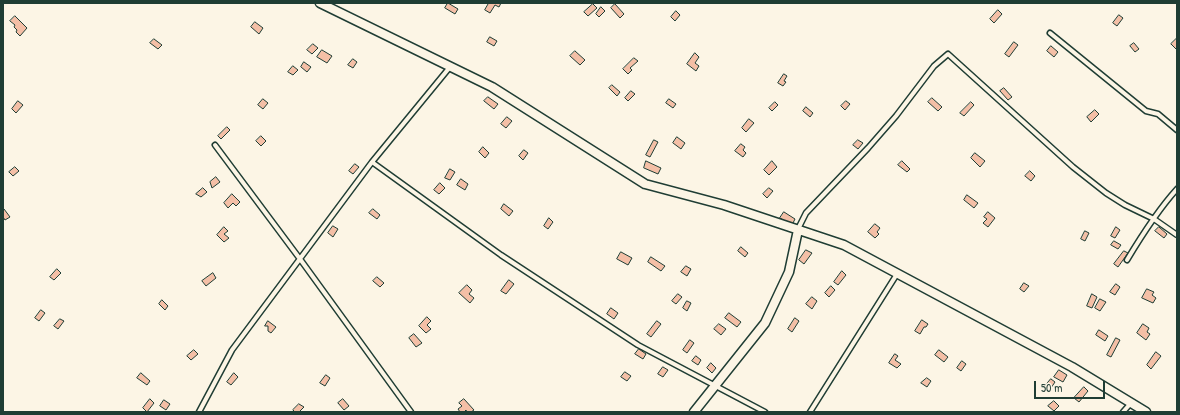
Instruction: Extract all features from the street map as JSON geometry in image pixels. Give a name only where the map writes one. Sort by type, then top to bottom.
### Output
[{"type":"street","points":[[320,3],[492,87],[645,184],[724,205],[844,245],[1072,367],[1146,412]]},
{"type":"street","points":[[694,412],[765,323],[789,272],[798,230]]},
{"type":"lane","points":[[1050,33],[1146,111],[1158,114],[1177,130]]},
{"type":"lane","points":[[798,230],[806,213],[868,148],[896,116],[934,66],[948,54],[1073,167],[1106,193],[1125,205],[1154,218],[1177,235]]},
{"type":"lane","points":[[199,412],[232,350],[372,162],[450,66]]},
{"type":"lane","points":[[215,144],[411,412]]},
{"type":"lane","points":[[372,162],[501,256],[638,345],[765,412]]},
{"type":"lane","points":[[1127,260],[1154,218],[1177,189]]},
{"type":"lane","points":[[810,412],[898,274]]},
{"type":"lane","points":[[1123,412],[1132,403]]},
{"type":"building","points":[[448,3],[458,9],[455,14],[445,8]]},
{"type":"building","points":[[489,3],[501,3],[499,7],[495,5],[490,13],[485,10]]},
{"type":"building","points":[[593,4],[597,8],[588,16],[584,12]]},
{"type":"building","points":[[615,4],[624,14],[620,18],[611,8]]},
{"type":"building","points":[[601,7],[605,11],[599,17],[596,14]]},
{"type":"building","points":[[998,10],[1002,14],[994,23],[990,19]]},
{"type":"building","points":[[676,11],[680,15],[675,21],[671,17]]},
{"type":"building","points":[[1119,15],[1123,18],[1117,26],[1113,23]]},
{"type":"building","points":[[15,16],[27,28],[20,36],[16,32],[17,30],[14,27],[15,25],[10,21]]},
{"type":"building","points":[[255,22],[263,28],[259,34],[251,27]]},
{"type":"building","points":[[490,37],[497,41],[494,46],[487,42]]},
{"type":"building","points":[[1177,38],[1177,50],[1171,44]]},
{"type":"building","points":[[154,39],[162,45],[158,49],[150,43]]},
{"type":"building","points":[[1014,42],[1018,45],[1009,57],[1005,54]]},
{"type":"building","points":[[1134,43],[1139,49],[1135,52],[1130,46]]},
{"type":"building","points":[[313,44],[318,48],[312,54],[307,50]]},
{"type":"building","points":[[1051,46],[1058,52],[1054,57],[1047,51]]},
{"type":"building","points":[[322,50],[332,56],[327,63],[317,57]]},
{"type":"building","points":[[575,51],[585,60],[580,65],[570,56]]},
{"type":"building","points":[[695,53],[699,57],[695,63],[699,66],[696,71],[687,64]]},
{"type":"building","points":[[634,58],[638,61],[630,68],[632,70],[628,74],[623,69]]},
{"type":"building","points":[[353,59],[357,62],[353,68],[348,65]]},
{"type":"building","points":[[304,62],[311,67],[307,72],[301,67]]},
{"type":"building","points":[[293,66],[298,70],[293,75],[288,72]]},
{"type":"building","points":[[784,74],[787,76],[784,81],[786,82],[783,86],[778,83]]},
{"type":"building","points":[[612,85],[620,92],[617,96],[609,88]]},
{"type":"building","points":[[1004,88],[1012,97],[1008,100],[1000,91]]},
{"type":"building","points":[[631,91],[635,94],[628,101],[625,98]]},
{"type":"building","points":[[488,97],[498,104],[494,109],[484,101]]},
{"type":"building","points":[[932,98],[942,107],[938,111],[928,102]]},
{"type":"building","points":[[263,99],[268,103],[263,109],[258,105]]},
{"type":"building","points":[[669,99],[676,104],[673,108],[666,103]]},
{"type":"building","points":[[18,101],[23,105],[16,113],[12,109]]},
{"type":"building","points":[[846,101],[850,104],[845,110],[841,106]]},
{"type":"building","points":[[775,102],[778,105],[772,111],[769,108]]},
{"type":"building","points":[[971,102],[974,105],[964,116],[960,113]]},
{"type":"building","points":[[806,107],[813,113],[810,117],[803,111]]},
{"type":"building","points":[[1095,110],[1099,114],[1091,122],[1087,117]]},
{"type":"building","points":[[507,117],[512,121],[506,128],[501,124]]},
{"type":"building","points":[[749,119],[754,123],[746,132],[742,128]]},
{"type":"building","points":[[227,127],[230,130],[221,139],[218,136]]},
{"type":"building","points":[[261,136],[266,141],[261,146],[256,141]]},
{"type":"building","points":[[677,137],[685,143],[681,149],[673,143]]},
{"type":"building","points":[[654,140],[658,142],[650,157],[646,155]]},
{"type":"building","points":[[858,140],[863,143],[858,149],[853,145]]},
{"type":"building","points":[[741,144],[745,147],[743,150],[746,153],[743,157],[735,151]]},
{"type":"building","points":[[483,147],[489,153],[485,158],[479,152]]},
{"type":"building","points":[[524,150],[528,153],[523,160],[519,156]]},
{"type":"building","points":[[975,153],[985,161],[980,167],[971,158]]},
{"type":"building","points":[[646,161],[661,168],[658,174],[644,168]]},
{"type":"building","points":[[772,161],[777,167],[769,175],[764,170]]},
{"type":"building","points":[[902,161],[910,169],[907,172],[898,165]]},
{"type":"building","points":[[355,164],[359,167],[353,174],[349,171]]},
{"type":"building","points":[[15,167],[19,171],[13,176],[9,172]]},
{"type":"building","points":[[450,169],[455,172],[450,180],[445,178]]},
{"type":"building","points":[[1030,171],[1035,176],[1031,181],[1025,176]]},
{"type":"building","points":[[216,177],[220,182],[212,188],[210,182]]},
{"type":"building","points":[[461,179],[468,184],[465,190],[457,185]]},
{"type":"building","points":[[440,183],[445,188],[439,194],[434,190]]},
{"type":"building","points":[[203,188],[207,192],[201,197],[196,194]]},
{"type":"building","points":[[769,188],[773,191],[767,198],[763,194]]},
{"type":"building","points":[[232,194],[240,202],[236,206],[233,203],[228,208],[224,203]]},
{"type":"building","points":[[967,195],[978,203],[974,208],[964,200]]},
{"type":"building","points":[[504,204],[513,211],[509,216],[501,209]]},
{"type":"building","points":[[3,209],[10,217],[5,220],[3,217]]},
{"type":"building","points":[[373,209],[380,215],[377,219],[369,213]]},
{"type":"building","points":[[784,212],[795,219],[792,225],[780,218]]},
{"type":"building","points":[[988,212],[995,218],[988,227],[983,223],[987,219],[984,217]]},
{"type":"building","points":[[549,218],[553,222],[548,229],[544,226]]},
{"type":"building","points":[[875,224],[880,228],[877,232],[879,234],[875,238],[868,232]]},
{"type":"building","points":[[333,226],[338,229],[333,237],[328,233]]},
{"type":"building","points":[[224,227],[228,231],[224,234],[229,238],[224,242],[217,235]]},
{"type":"building","points":[[1116,227],[1120,230],[1115,238],[1111,236]]},
{"type":"building","points":[[1159,227],[1167,234],[1164,238],[1155,231]]},
{"type":"building","points":[[1085,231],[1089,233],[1085,241],[1081,239]]},
{"type":"building","points":[[1114,241],[1121,245],[1118,249],[1111,245]]},
{"type":"building","points":[[741,247],[748,253],[745,257],[738,251]]},
{"type":"building","points":[[806,250],[812,253],[804,264],[799,260]]},
{"type":"building","points":[[1124,251],[1128,253],[1118,267],[1114,264]]},
{"type":"building","points":[[621,252],[632,258],[628,265],[617,259]]},
{"type":"building","points":[[651,257],[665,266],[661,271],[648,262]]},
{"type":"building","points":[[686,266],[691,269],[687,276],[681,272]]},
{"type":"building","points":[[57,269],[61,273],[54,280],[50,277]]},
{"type":"building","points":[[842,271],[846,275],[838,285],[834,282]]},
{"type":"building","points":[[213,273],[216,278],[206,286],[202,281]]},
{"type":"building","points":[[377,277],[384,283],[380,287],[373,281]]},
{"type":"building","points":[[509,280],[514,284],[506,294],[501,291]]},
{"type":"building","points":[[1024,283],[1029,286],[1024,292],[1020,289]]},
{"type":"building","points":[[1116,284],[1120,287],[1115,295],[1110,292]]},
{"type":"building","points":[[467,285],[472,290],[469,294],[474,298],[470,303],[459,293]]},
{"type":"building","points":[[831,286],[835,290],[829,297],[825,293]]},
{"type":"building","points":[[1147,289],[1154,292],[1152,295],[1156,298],[1153,303],[1142,298]]},
{"type":"building","points":[[678,294],[682,297],[676,304],[672,301]]},
{"type":"building","points":[[1092,294],[1097,297],[1092,308],[1087,306]]},
{"type":"building","points":[[812,297],[817,301],[812,309],[806,304]]},
{"type":"building","points":[[1100,299],[1106,302],[1100,311],[1095,308]]},
{"type":"building","points":[[162,300],[168,306],[165,310],[159,304]]},
{"type":"building","points":[[687,301],[691,303],[687,311],[683,308]]},
{"type":"building","points":[[611,308],[618,313],[614,319],[607,314]]},
{"type":"building","points":[[41,310],[45,313],[39,321],[35,318]]},
{"type":"building","points":[[729,313],[741,322],[737,327],[725,318]]},
{"type":"building","points":[[427,317],[431,321],[427,325],[431,329],[426,333],[419,326]]},
{"type":"building","points":[[795,318],[799,321],[792,332],[788,329]]},
{"type":"building","points":[[60,319],[64,321],[58,329],[54,326]]},
{"type":"building","points":[[922,320],[928,324],[924,327],[920,334],[915,331]]},
{"type":"building","points":[[268,321],[276,327],[271,333],[268,331],[268,326],[265,326]]},
{"type":"building","points":[[657,321],[661,324],[651,337],[647,334]]},
{"type":"building","points":[[719,324],[726,329],[721,335],[714,329]]},
{"type":"building","points":[[1143,324],[1149,328],[1147,332],[1150,334],[1146,340],[1137,333]]},
{"type":"building","points":[[1099,330],[1108,336],[1105,341],[1096,335]]},
{"type":"building","points":[[414,334],[422,343],[416,347],[409,338]]},
{"type":"building","points":[[1116,338],[1120,340],[1111,357],[1107,355]]},
{"type":"building","points":[[690,340],[694,343],[687,353],[683,350]]},
{"type":"building","points":[[639,349],[646,354],[643,359],[635,354]]},
{"type":"building","points":[[194,350],[198,354],[191,360],[187,356]]},
{"type":"building","points":[[939,350],[948,357],[944,362],[935,355]]},
{"type":"building","points":[[1156,352],[1161,356],[1151,369],[1147,365]]},
{"type":"building","points":[[895,354],[898,356],[895,360],[901,364],[897,368],[889,363]]},
{"type":"building","points":[[696,356],[701,360],[698,365],[692,361]]},
{"type":"building","points":[[962,361],[966,364],[961,371],[957,368]]},
{"type":"building","points":[[711,363],[716,368],[712,373],[707,368]]},
{"type":"building","points":[[663,367],[668,370],[663,377],[658,374]]},
{"type":"building","points":[[1059,370],[1067,375],[1063,382],[1054,377]]},
{"type":"building","points":[[625,372],[631,376],[627,381],[621,377]]},
{"type":"building","points":[[141,373],[150,381],[147,385],[137,378]]},
{"type":"building","points":[[234,373],[238,377],[231,385],[227,382]]},
{"type":"building","points":[[326,375],[330,378],[325,386],[320,383]]},
{"type":"building","points":[[927,378],[931,381],[927,387],[921,383]]},
{"type":"building","points":[[1051,379],[1055,382],[1051,388],[1046,385]]},
{"type":"building","points":[[1084,387],[1088,391],[1079,402],[1074,398]]},
{"type":"building","points":[[150,399],[154,403],[147,412],[143,408]]},
{"type":"building","points":[[343,399],[349,406],[344,410],[338,403]]},
{"type":"building","points":[[464,399],[474,410],[471,412],[467,412],[466,410],[464,412],[460,412],[458,409],[462,406],[459,403]]},
{"type":"building","points":[[164,400],[170,404],[166,410],[160,406]]},
{"type":"building","points":[[1054,401],[1059,406],[1054,411],[1048,406]]},
{"type":"building","points":[[299,404],[304,407],[299,412],[295,412],[293,410]]}]
